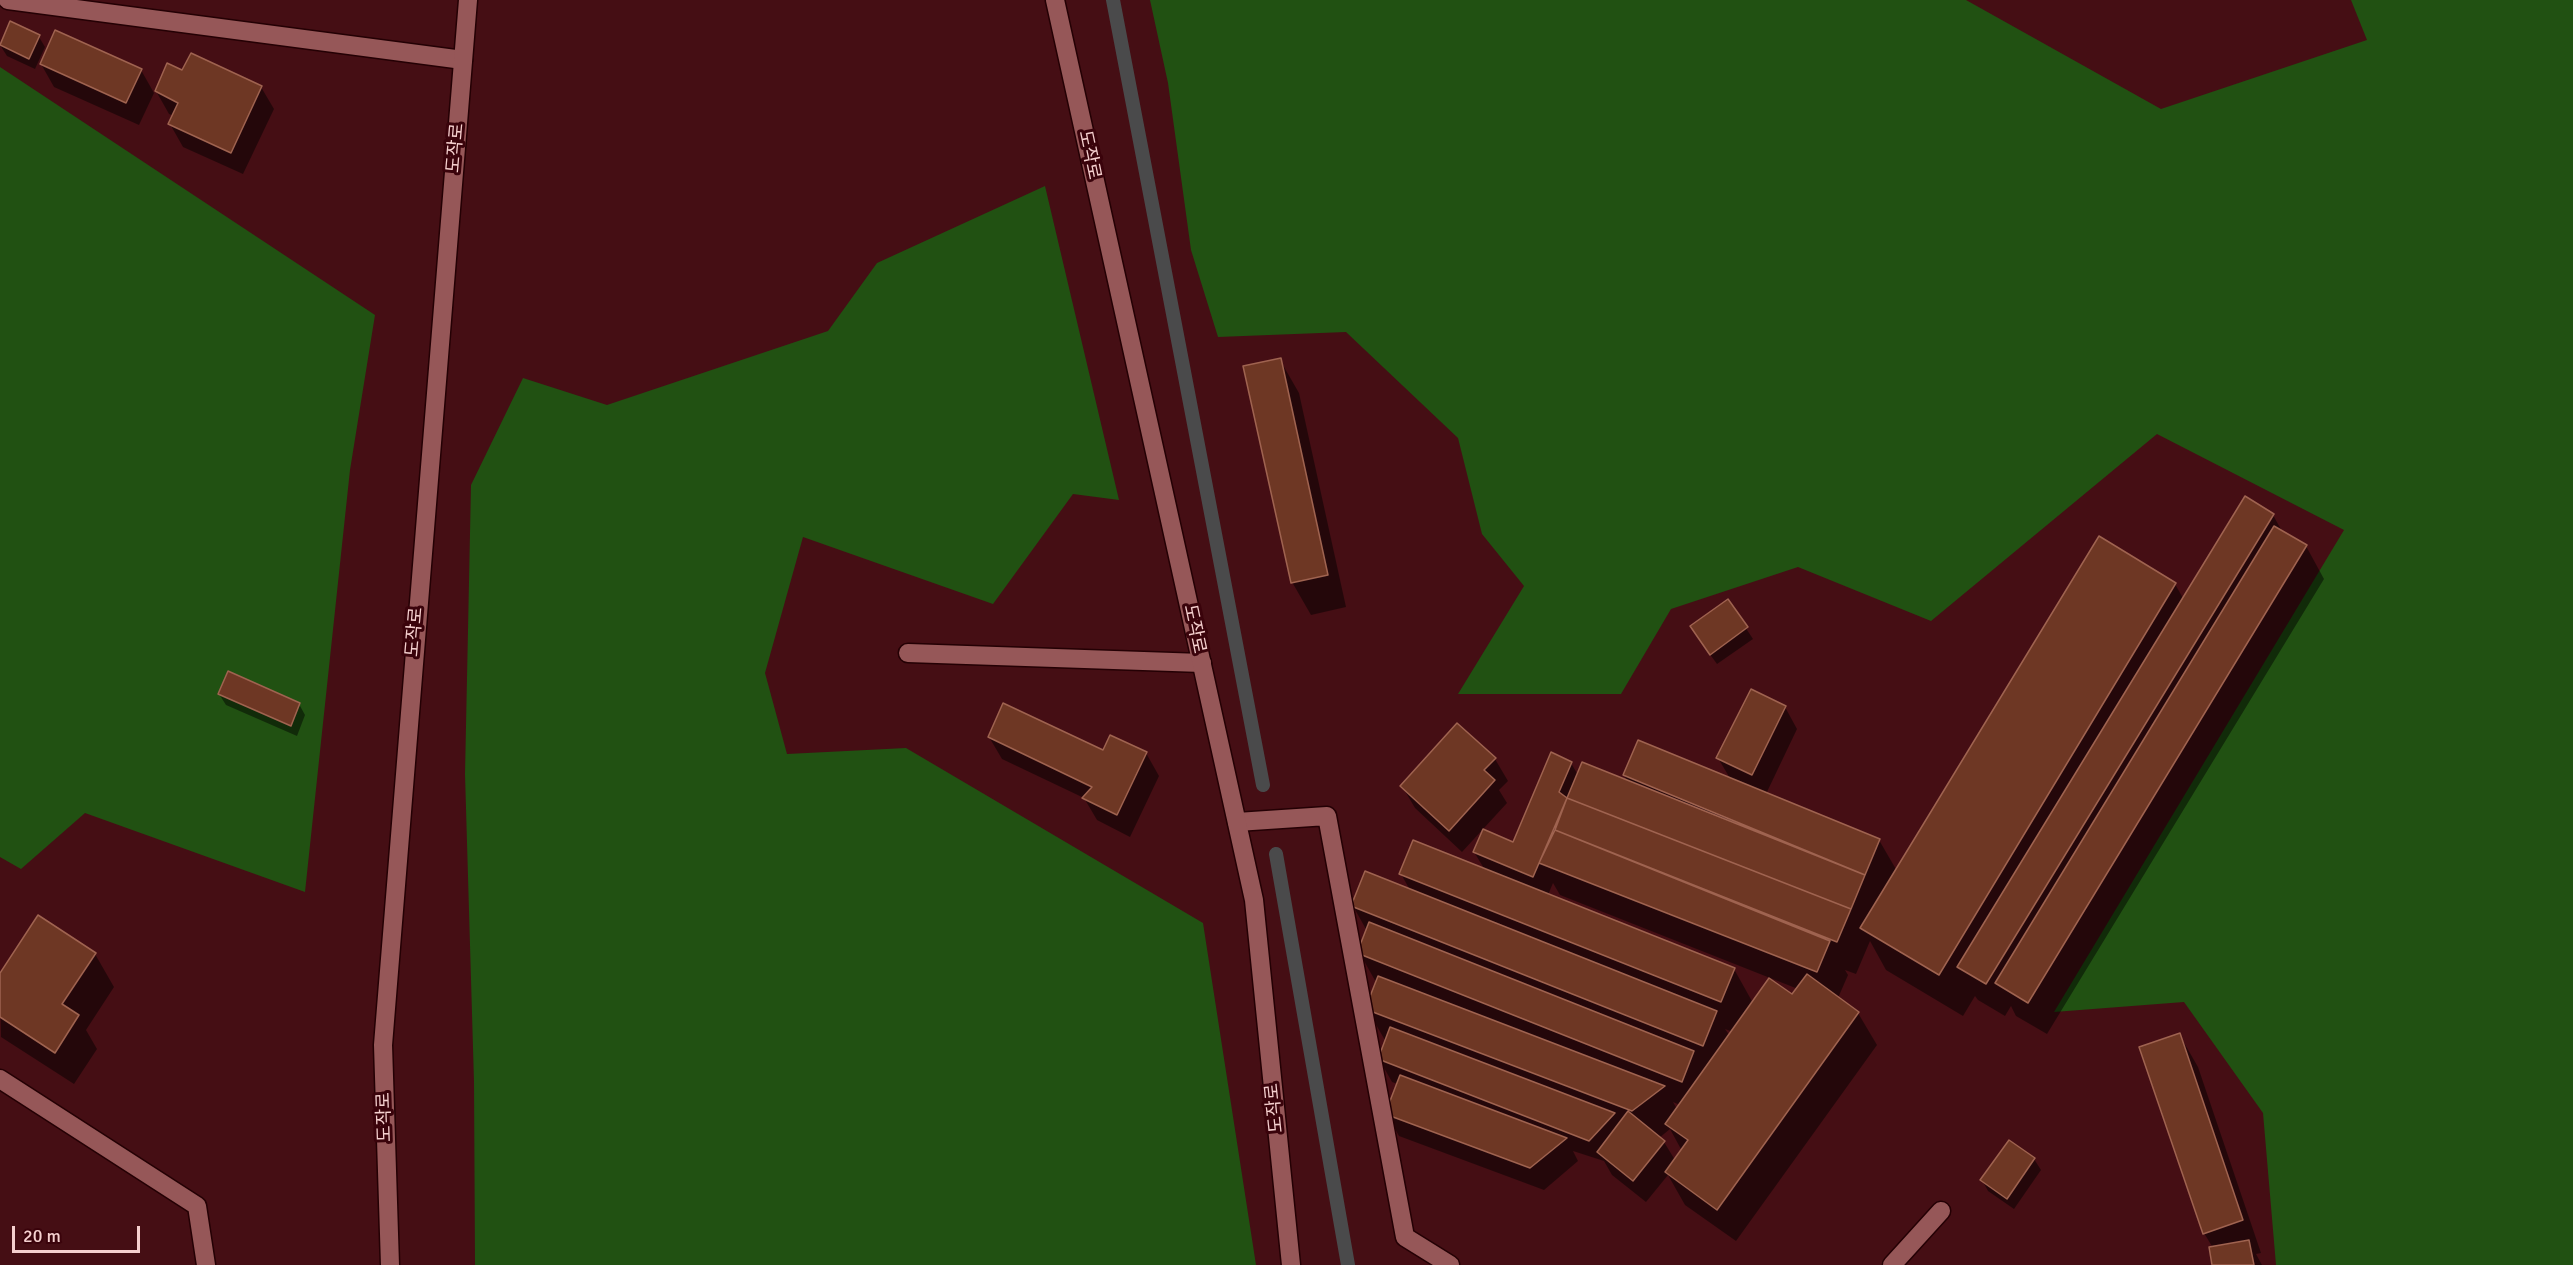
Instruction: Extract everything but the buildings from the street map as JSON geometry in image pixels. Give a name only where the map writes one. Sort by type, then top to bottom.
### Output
[{"type":"street","points":[[8,0],[463,60]]},
{"type":"street","name":"도작로","points":[[390,1265],[383,1045],[468,0]]},
{"type":"street","name":"도작로","points":[[1055,0],[1254,900],[1291,1265]]},
{"type":"street","points":[[908,653],[1202,663]]},
{"type":"street","points":[[1237,822],[1327,816],[1405,1237],[1450,1265]]},
{"type":"street","points":[[0,1079],[197,1206],[206,1265]]},
{"type":"street","points":[[1892,1265],[1941,1211]]},
{"type":"green space","points":[[1150,0],[1966,0],[2161,109],[2367,40],[2351,0],[2573,0],[2573,1265],[2276,1265],[2263,1113],[2184,1002],[2054,1012],[2344,530],[2157,434],[1931,621],[1798,567],[1671,609],[1621,694],[1458,694],[1524,586],[1482,534],[1458,438],[1346,332],[1218,337],[1191,250],[1168,83]]},
{"type":"green space","points":[[0,67],[375,315],[350,470],[305,892],[85,813],[21,869],[0,857]]},
{"type":"green space","points":[[1045,186],[1119,500],[1073,494],[993,604],[803,537],[765,673],[787,754],[906,748],[1203,923],[1256,1265],[475,1265],[474,1082],[465,774],[471,485],[523,378],[607,405],[828,331],[877,263]]},
{"type":"waterway","points":[[1113,0],[1263,785]]},
{"type":"waterway","points":[[1276,854],[1348,1265]]}]
